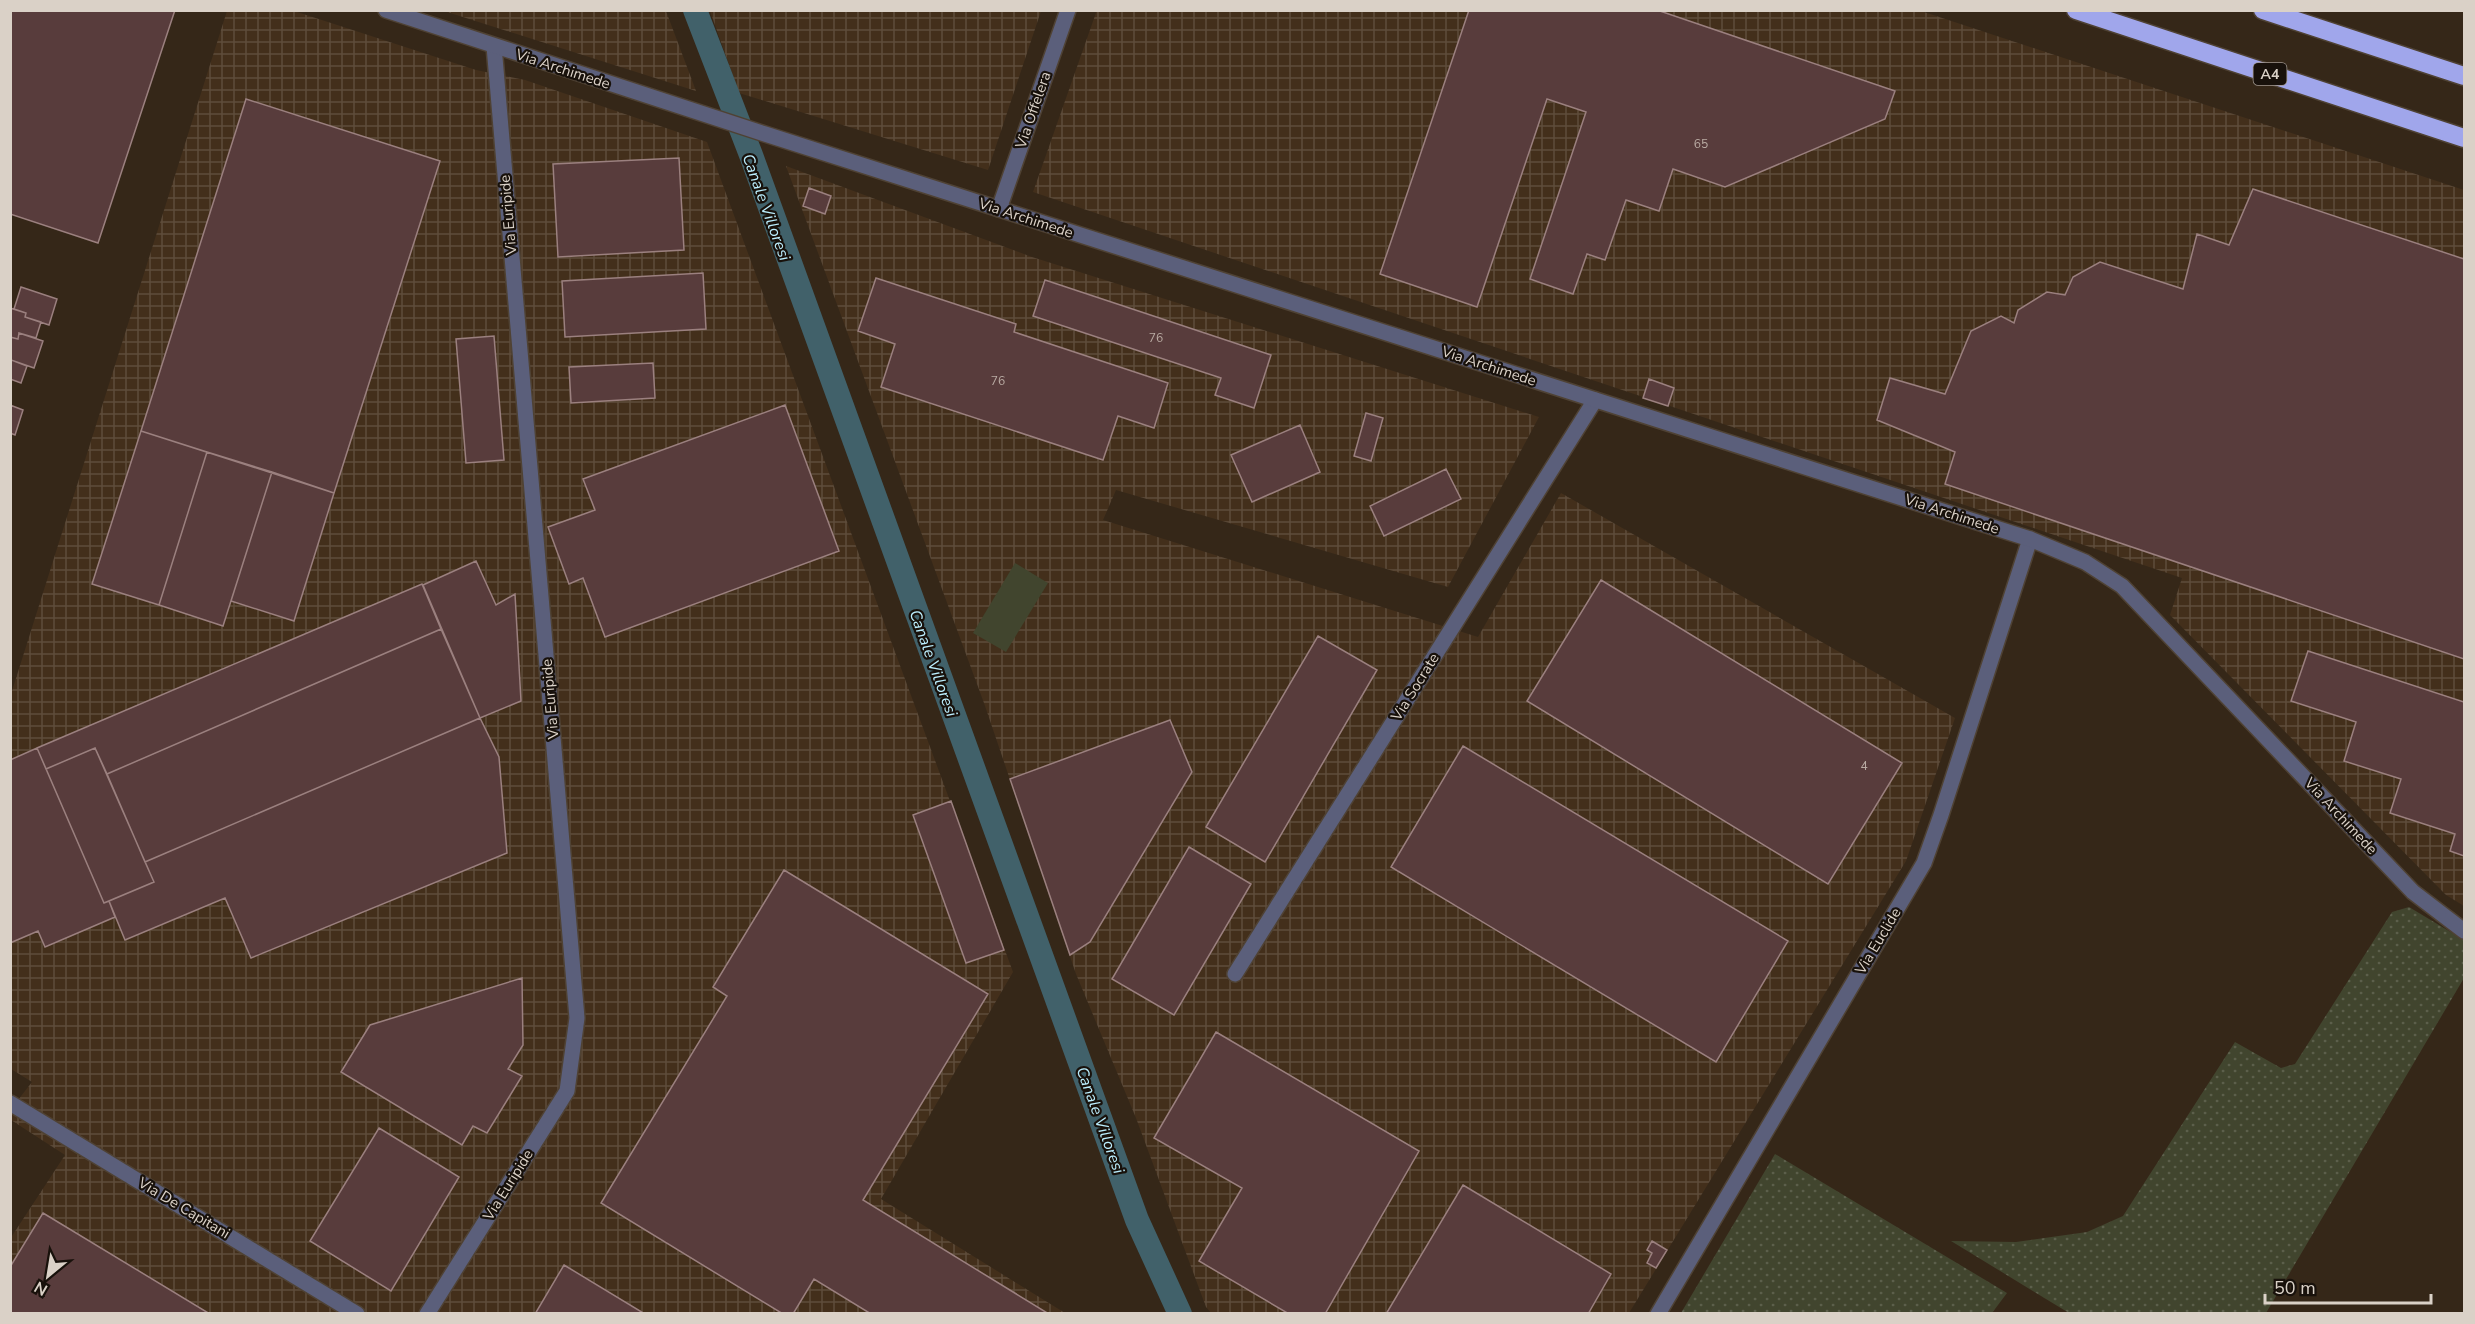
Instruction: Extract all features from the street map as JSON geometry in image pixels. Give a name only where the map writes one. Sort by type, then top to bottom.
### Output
[{"type":"highway","name":"A4","points":[[2076,10],[2464,138]]},
{"type":"highway","points":[[2264,10],[2464,76]]},
{"type":"street","name":"Via Archimede","points":[[386,10],[751,130],[2030,539],[2085,562],[2122,586],[2413,892],[2464,931]]},
{"type":"street","name":"Via Offelera","points":[[999,209],[1068,10]]},
{"type":"street","name":"Via Euripide","points":[[427,1314],[567,1091],[577,1018],[494,46]]},
{"type":"street","name":"Via Socrate","points":[[1235,974],[1595,400]]},
{"type":"street","name":"Via Euclide","points":[[1658,1314],[1924,863],[2030,539]]},
{"type":"street","name":"Via De Capitani","points":[[10,1103],[357,1314]]},
{"type":"shaded area","points":[[710,10],[1041,11],[988,170],[739,93]]},
{"type":"shaded area","points":[[1097,10],[1921,11],[2464,190],[2464,906],[2446,895],[2170,615],[2182,578],[1033,192]]},
{"type":"shaded area","points":[[227,11],[294,11],[476,70],[525,80],[707,142],[1013,972],[881,1199],[1065,1313],[11,1313],[10,1239],[65,1155],[11,1120],[11,1109],[32,1082],[11,1069],[11,694]]},
{"type":"shaded area","points":[[444,11],[666,11],[696,91]]},
{"type":"shaded area","points":[[786,166],[1032,257],[1539,417],[1448,587],[1116,490],[1103,520],[1478,637],[1561,493],[1955,718],[1906,861],[1629,1313],[1212,1314],[1206,1307],[1136,1118],[1076,974],[984,703]]},
{"type":"green space","points":[[1015,563],[1048,583],[1006,652],[973,633]]},
{"type":"green space","points":[[2409,907],[2464,940],[2464,978],[2266,1313],[2069,1313],[1951,1241],[2016,1242],[2087,1232],[2123,1216],[2235,1042],[2281,1068],[2295,1064],[2392,912]]},
{"type":"green space","points":[[1775,1154],[2007,1293],[1992,1313],[1681,1313]]},
{"type":"building","points":[[10,10],[175,10],[98,243],[10,214]]},
{"type":"building","points":[[1469,10],[1657,10],[1895,91],[1885,119],[1725,187],[1673,169],[1659,211],[1626,200],[1605,260],[1587,254],[1573,294],[1530,279],[1586,112],[1547,99],[1477,307],[1380,274]]},
{"type":"building","points":[[246,99],[440,161],[334,493],[141,431]]},
{"type":"building","points":[[679,158],[684,250],[558,257],[553,164]]},
{"type":"building","points":[[809,188],[831,196],[825,214],[803,206]]},
{"type":"building","points":[[2253,189],[2464,259],[2464,659],[1945,484],[1955,452],[1877,420],[1890,378],[1945,394],[1971,331],[2001,316],[2014,323],[2018,310],[2047,292],[2065,295],[2073,277],[2100,262],[2183,289],[2197,234],[2229,245]]},
{"type":"building","points":[[703,273],[706,329],[565,337],[562,281]]},
{"type":"building","points":[[876,278],[1016,324],[1014,332],[1168,383],[1154,428],[1118,416],[1103,460],[881,387],[895,344],[858,331]]},
{"type":"building","points":[[1045,280],[1271,355],[1254,408],[1215,395],[1221,378],[1033,316]]},
{"type":"building","points":[[21,287],[57,299],[49,325],[25,317],[26,313],[14,309]]},
{"type":"building","points":[[10,308],[26,313],[25,317],[41,322],[36,338],[19,333],[18,339],[10,337]]},
{"type":"building","points":[[19,333],[43,341],[34,368],[11,360],[10,337],[18,339]]},
{"type":"building","points":[[494,336],[504,460],[466,463],[456,339]]},
{"type":"building","points":[[10,357],[11,360],[27,366],[21,383],[10,379]]},
{"type":"building","points":[[653,363],[655,398],[571,403],[569,367]]},
{"type":"building","points":[[1649,379],[1674,388],[1668,406],[1643,398]]},
{"type":"building","points":[[10,405],[23,410],[15,435],[10,433]]},
{"type":"building","points":[[785,405],[839,551],[605,637],[583,578],[569,584],[548,527],[595,510],[583,479]]},
{"type":"building","points":[[1366,413],[1383,418],[1371,461],[1354,456]]},
{"type":"building","points":[[1300,425],[1320,472],[1252,502],[1231,455]]},
{"type":"building","points":[[141,431],[207,452],[159,605],[92,584]]},
{"type":"building","points":[[207,452],[272,472],[223,626],[159,605]]},
{"type":"building","points":[[1446,469],[1461,499],[1384,536],[1370,506]]},
{"type":"building","points":[[272,472],[334,493],[294,621],[231,601]]},
{"type":"building","points":[[476,561],[496,605],[515,594],[521,701],[480,718],[423,585]]},
{"type":"building","points":[[1601,580],[1902,763],[1828,884],[1527,701]]},
{"type":"building","points":[[422,584],[441,629],[107,774],[95,748],[46,769],[37,748]]},
{"type":"building","points":[[441,629],[480,718],[145,862],[107,774]]},
{"type":"building","points":[[1318,636],[1377,670],[1265,862],[1206,827]]},
{"type":"building","points":[[2308,651],[2464,702],[2464,856],[2450,851],[2455,834],[2390,813],[2401,779],[2344,761],[2356,722],[2291,701]]},
{"type":"building","points":[[480,718],[499,757],[507,853],[251,958],[225,898],[125,940],[109,901],[154,882],[145,862]]},
{"type":"building","points":[[1170,720],[1192,772],[1090,942],[1070,955],[1010,779]]},
{"type":"building","points":[[1463,746],[1788,941],[1716,1062],[1391,867]]},
{"type":"building","points":[[37,748],[104,903],[109,901],[115,917],[45,947],[38,931],[10,943],[10,760]]},
{"type":"building","points":[[95,748],[154,882],[104,903],[46,769]]},
{"type":"building","points":[[951,801],[1004,950],[966,963],[913,815]]},
{"type":"building","points":[[1189,847],[1251,884],[1174,1015],[1112,979]]},
{"type":"building","points":[[784,870],[988,994],[863,1200],[1049,1314],[871,1314],[814,1279],[793,1314],[783,1314],[601,1203],[727,996],[713,987]]},
{"type":"building","points":[[522,978],[523,1045],[508,1069],[522,1076],[487,1133],[473,1126],[462,1145],[341,1072],[370,1025]]},
{"type":"building","points":[[1216,1032],[1419,1151],[1325,1314],[1289,1314],[1199,1261],[1242,1188],[1154,1138]]},
{"type":"building","points":[[379,1128],[459,1177],[391,1291],[310,1241]]},
{"type":"building","points":[[1463,1185],[1611,1274],[1588,1314],[1386,1314]]},
{"type":"building","points":[[43,1213],[210,1314],[10,1314],[10,1267]]},
{"type":"building","points":[[1652,1241],[1667,1250],[1656,1268],[1647,1263],[1652,1253],[1647,1250]]},
{"type":"building","points":[[564,1265],[645,1314],[535,1314]]},
{"type":"waterway","name":"Canale Villoresi","points":[[695,10],[751,155],[1137,1220],[1180,1314]]}]
